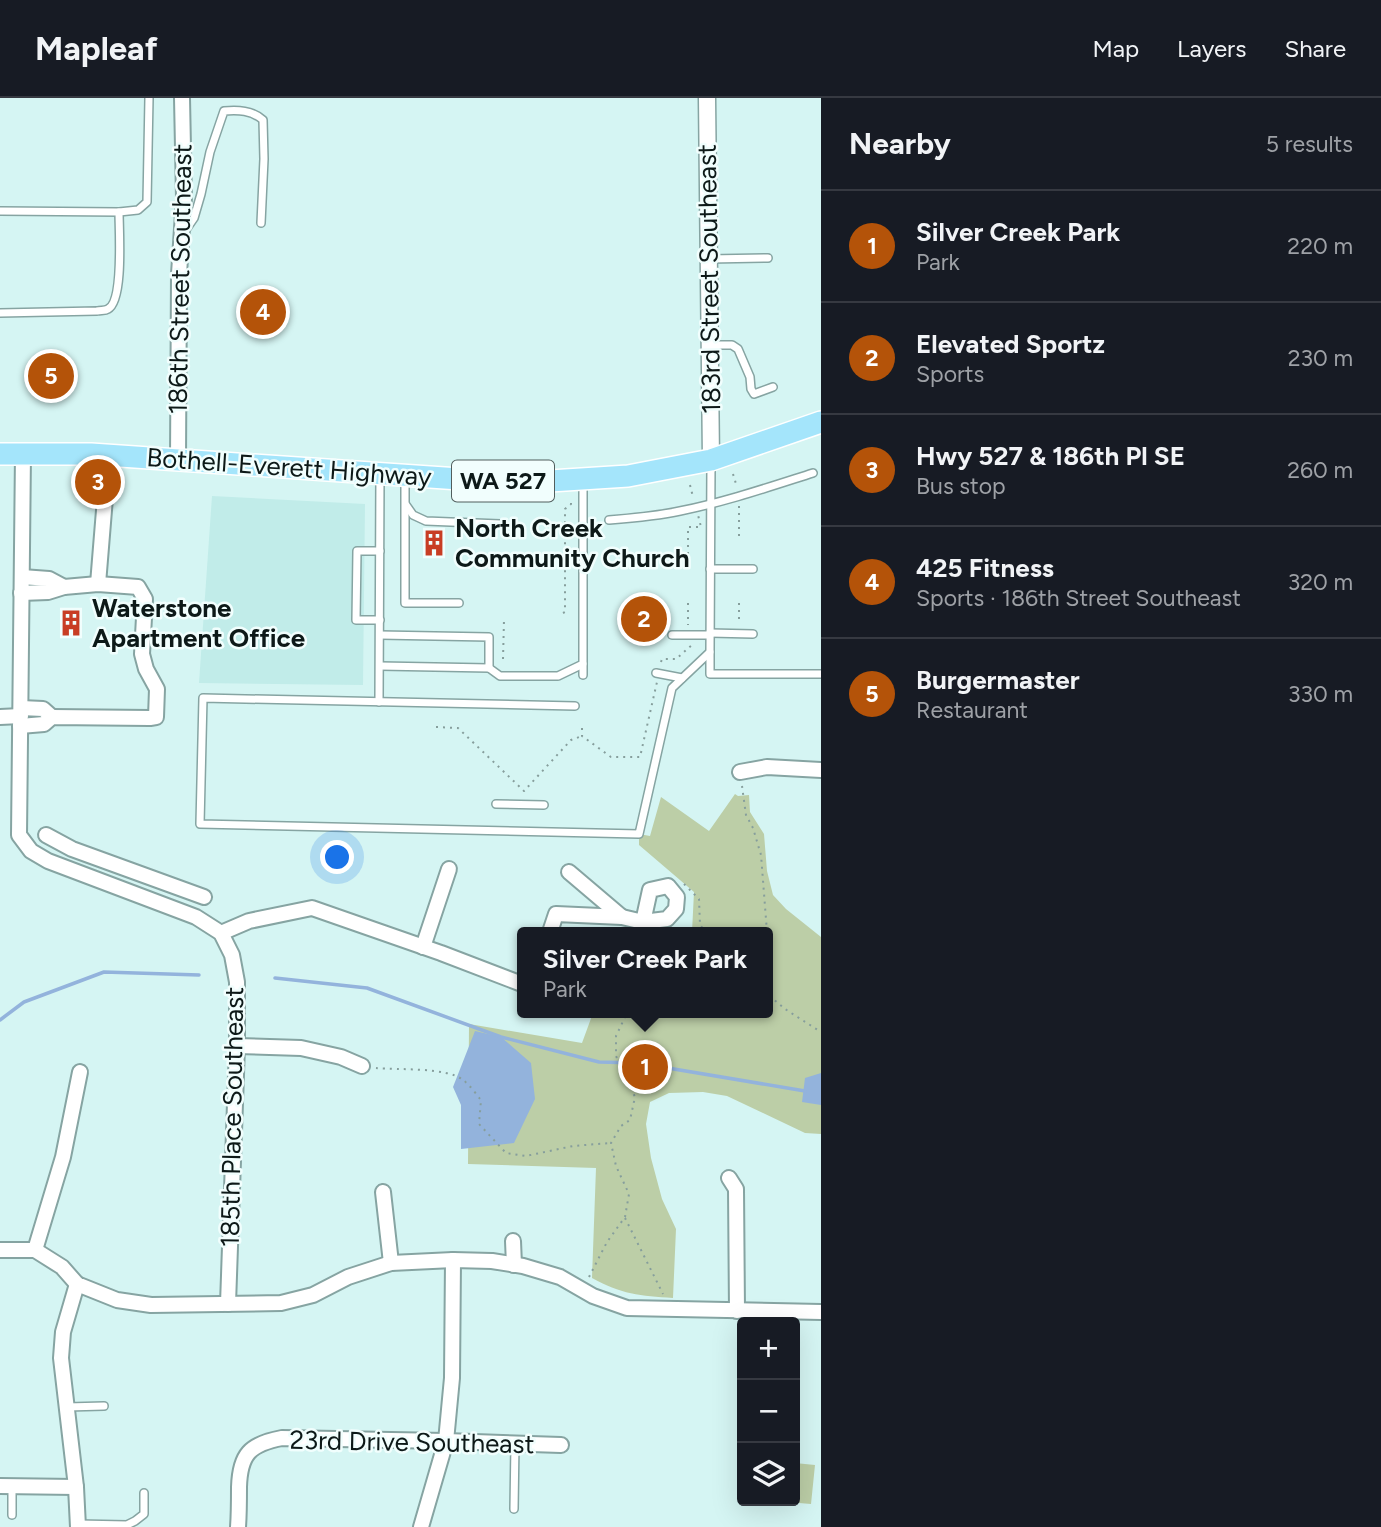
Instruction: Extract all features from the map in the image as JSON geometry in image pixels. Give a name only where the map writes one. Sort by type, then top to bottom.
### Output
[{"type":"main road","name":"Bothell-Everett Highway","points":[[0,454],[91,454],[513,481],[583,480],[628,476],[711,460],[821,422]]},
{"type":"street","name":"186th Street Southeast","points":[[178,460],[178,274],[184,198],[182,98]]},
{"type":"street","name":"183rd Street Southeast","points":[[707,98],[711,460]]},
{"type":"street","points":[[23,453],[18,806],[19,835],[31,851],[48,861],[196,917],[221,933],[249,921],[312,908],[517,982]]},
{"type":"street","points":[[98,584],[105,498]]},
{"type":"street","points":[[22,577],[50,579],[64,587]]},
{"type":"street","points":[[0,716],[20,717],[43,709],[52,718],[156,717],[157,689],[146,669],[142,654],[145,599],[138,587],[98,584],[22,593]]},
{"type":"street","points":[[740,772],[767,767],[821,770]]},
{"type":"street","points":[[46,835],[72,849],[204,897]]},
{"type":"street","points":[[48,861],[61,843]]},
{"type":"street","points":[[423,947],[449,869]]},
{"type":"street","points":[[569,872],[622,917]]},
{"type":"street","points":[[148,899],[157,880]]},
{"type":"street","points":[[552,927],[556,914],[622,917],[642,922],[667,919],[676,909],[677,897],[668,886],[650,890],[642,922]]},
{"type":"street","name":"185th Place Southeast","points":[[221,933],[232,955],[237,982],[228,1304]]},
{"type":"street","points":[[237,1046],[301,1048],[341,1057],[362,1066]]},
{"type":"street","points":[[35,1250],[63,1157],[80,1072]]},
{"type":"street","points":[[729,1178],[736,1189],[737,1311]]},
{"type":"street","points":[[383,1192],[391,1263]]},
{"type":"street","points":[[513,1241],[514,1265]]},
{"type":"street","points":[[0,1250],[35,1250],[62,1267],[77,1284],[117,1300],[151,1305],[281,1303],[313,1295],[348,1277],[391,1263],[453,1260],[492,1261],[560,1277],[593,1296],[626,1308],[821,1312]]},
{"type":"street","points":[[421,1527],[446,1441],[452,1378],[453,1260]]},
{"type":"street","points":[[77,1284],[63,1332],[61,1358],[78,1526]]},
{"type":"street","name":"23rd Drive Southeast","points":[[238,1527],[242,1462],[249,1451],[266,1441],[282,1438],[561,1445]]},
{"type":"street","points":[[6,1486],[76,1487]]},
{"type":"lane","points":[[0,211],[138,210],[147,202],[149,98]]},
{"type":"lane","points":[[182,234],[194,218],[210,152],[224,111],[239,110],[257,114],[263,120],[261,223]]},
{"type":"lane","points":[[0,313],[109,309],[115,303],[119,286],[119,212]]},
{"type":"lane","points":[[708,259],[768,258]]},
{"type":"lane","points":[[709,345],[732,345],[738,349],[754,394],[773,387]]},
{"type":"lane","points":[[711,460],[710,674],[820,674]]},
{"type":"lane","points":[[609,520],[696,507],[813,473]]},
{"type":"lane","points":[[379,702],[380,474]]},
{"type":"lane","points":[[405,475],[405,603],[459,603]]},
{"type":"lane","points":[[583,480],[583,675]]},
{"type":"lane","points":[[405,505],[414,515],[426,521],[500,524]]},
{"type":"lane","points":[[380,551],[357,551],[356,620],[380,620]]},
{"type":"lane","points":[[710,569],[752,569]]},
{"type":"lane","points":[[672,635],[753,634]]},
{"type":"lane","points":[[380,635],[489,637],[489,668]]},
{"type":"lane","points":[[575,706],[203,698],[200,824],[639,834],[672,688],[710,652]]},
{"type":"lane","points":[[380,666],[489,668],[500,676],[558,676],[583,664]]},
{"type":"lane","points":[[657,673],[682,678]]},
{"type":"lane","points":[[496,804],[544,805]]},
{"type":"lane","points":[[67,1407],[104,1406]]},
{"type":"lane","points":[[514,1442],[514,1509]]},
{"type":"lane","points":[[6,1486],[12,1515]]},
{"type":"lane","points":[[78,1526],[127,1525],[144,1514],[144,1493]]},
{"type":"path","points":[[688,554],[688,527],[701,527],[690,485]]},
{"type":"path","points":[[563,613],[565,509],[572,501]]},
{"type":"path","points":[[739,603],[739,634]]},
{"type":"path","points":[[503,620],[503,659]]},
{"type":"path","points":[[582,736],[611,757],[640,757],[662,659],[676,659],[693,644]]},
{"type":"path","points":[[436,727],[458,727],[524,791],[571,740],[582,736]]},
{"type":"path","points":[[582,729],[582,736]]},
{"type":"path","points":[[740,772],[746,815],[761,855],[767,927]]},
{"type":"path","points":[[672,891],[683,883],[699,899],[702,927]]},
{"type":"path","points":[[773,999],[821,1032]]},
{"type":"path","points":[[582,1290],[607,1242],[625,1217],[629,1194],[616,1166],[611,1143],[621,1126],[629,1120],[635,1097],[616,1056],[616,1036],[625,1018]]},
{"type":"path","points":[[362,1066],[433,1070],[462,1078],[481,1101],[479,1125],[506,1153],[526,1156],[573,1146],[611,1143]]},
{"type":"path","points":[[625,1217],[670,1309]]},
{"type":"shaded area","points":[[212,496],[365,504],[363,685],[199,683]]},
{"type":"shaded area","points":[[475,1031],[501,1037],[531,1063],[535,1099],[514,1143],[461,1149],[461,1105],[453,1087]]},
{"type":"shaded area","points":[[821,1073],[821,1105],[802,1102],[805,1078]]},
{"type":"green space","points":[[735,794],[749,795],[750,812],[764,834],[767,871],[773,895],[821,937],[821,1134],[805,1133],[727,1096],[703,1092],[669,1093],[650,1102],[646,1124],[651,1158],[662,1199],[676,1229],[673,1298],[651,1296],[612,1288],[592,1278],[596,1168],[468,1164],[469,1024],[582,1043],[591,1018],[773,1018],[773,927],[692,927],[694,892],[639,845],[639,834],[650,836],[661,797],[709,831]]},
{"type":"green space","points":[[800,1464],[815,1465],[811,1504],[800,1503]]},
{"type":"waterway","points":[[0,1020],[24,1002],[104,972],[199,975]]},
{"type":"waterway","points":[[275,978],[367,988],[501,1037],[599,1062],[638,1063],[805,1091]]},
{"type":"place","name":"425 Fitness","points":[[263,312]]},
{"type":"place","name":"Burgermaster","points":[[51,376]]},
{"type":"place","name":"Hwy 527 & 186th Pl SE","points":[[98,482]]},
{"type":"place","name":"North Creek Community Church","points":[[434,543]]},
{"type":"place","name":"Elevated Sportz","points":[[644,619]]},
{"type":"place","name":"Waterstone Apartment Office","points":[[71,623]]},
{"type":"place","name":"Silver Creek Park","points":[[645,1067]]}]
